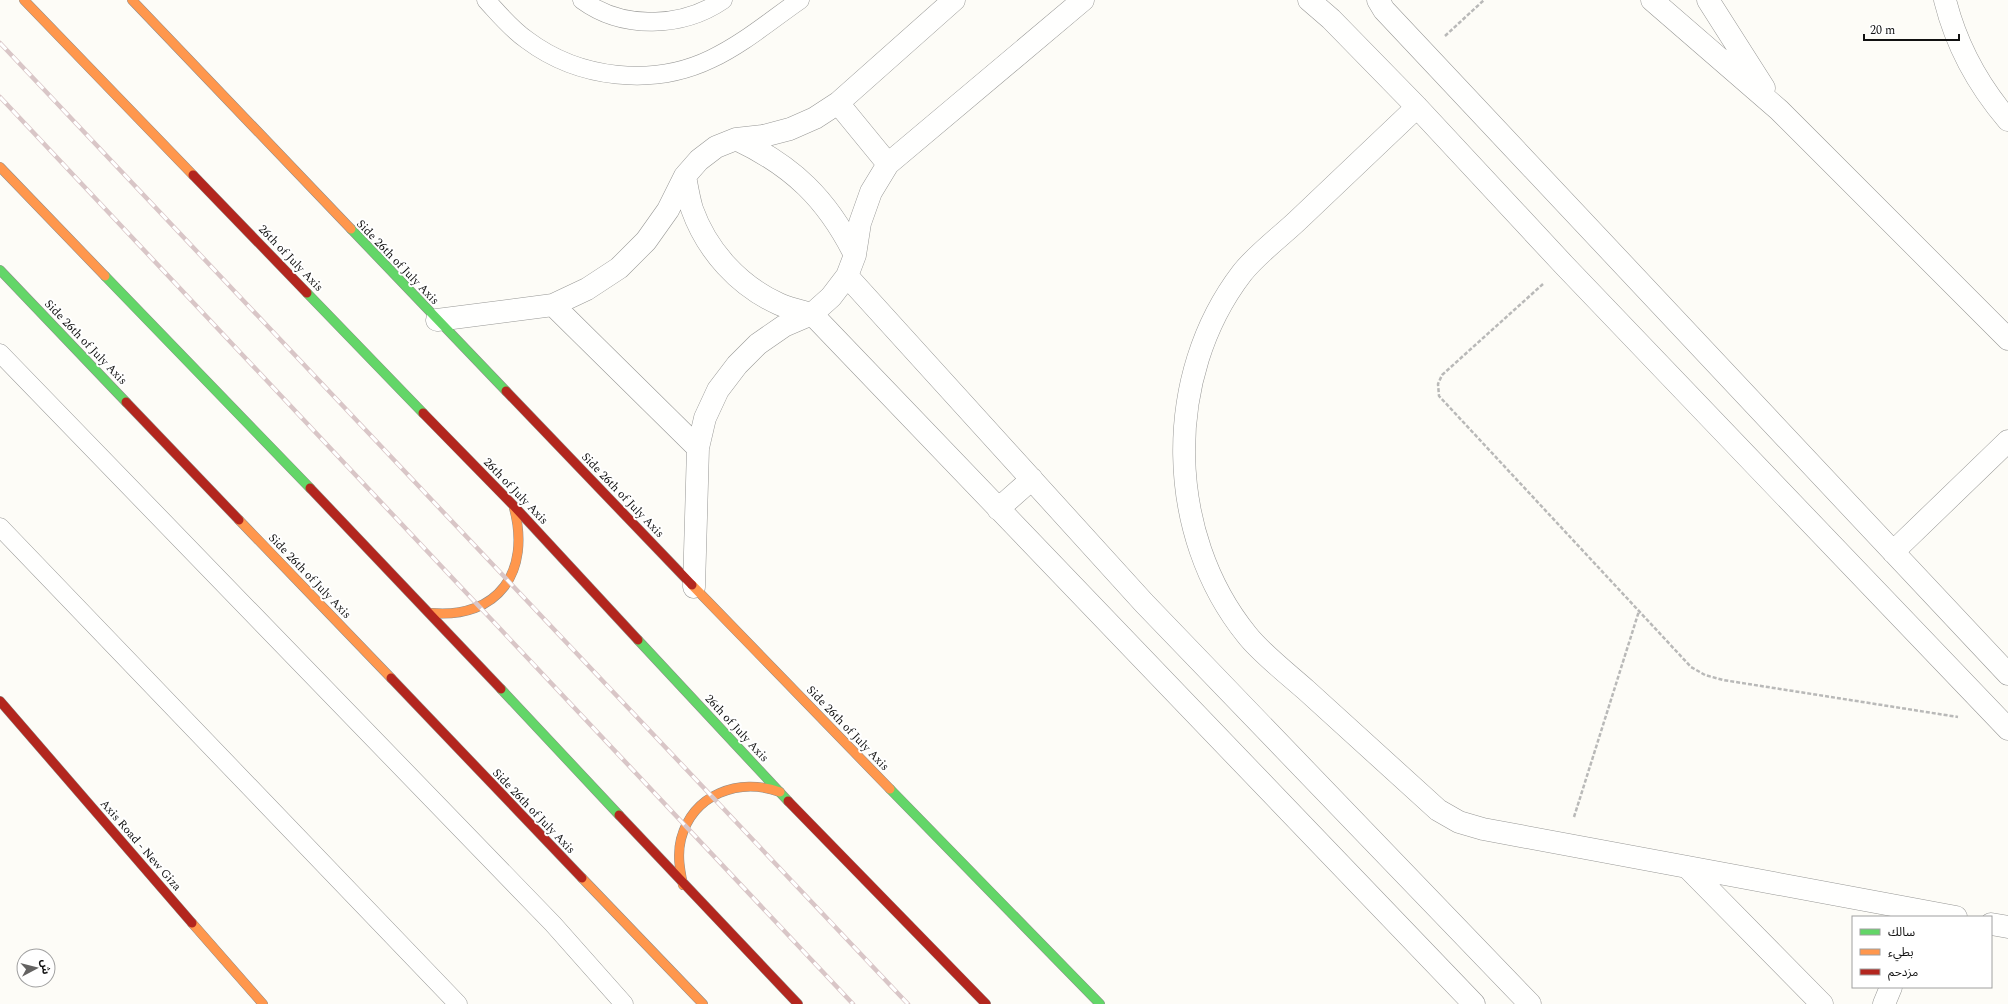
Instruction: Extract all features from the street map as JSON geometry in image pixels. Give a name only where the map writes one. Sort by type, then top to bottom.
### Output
[{"type":"main road","name":"26th of July Axis","points":[[24,0],[513,505],[780,792],[986,1004]]},
{"type":"main road","name":"Side 26th of July Axis","points":[[132,0],[694,587],[1100,1004]]},
{"type":"main road","points":[[0,167],[431,613],[684,885],[798,1004]]},
{"type":"main road","name":"Side 26th of July Axis","points":[[0,270],[702,1004]]},
{"type":"main road","points":[[431,613],[448,614],[464,612],[480,606],[494,597],[505,585],[514,570],[520,549],[521,537],[519,521],[513,505]]},
{"type":"main road","name":"Axis Road - New Giza","points":[[0,701],[263,1004]]},
{"type":"main road","points":[[684,885],[679,869],[679,851],[682,835],[690,819],[700,806],[714,796],[730,788],[746,786],[764,787],[780,792]]},
{"type":"street","points":[[437,320],[553,305],[587,289],[619,268],[646,241],[663,216],[685,176],[699,160],[716,147],[736,139],[764,136],[790,129],[815,118],[838,103],[953,0]]},
{"type":"street","points":[[694,587],[698,448],[706,418],[718,390],[737,365],[758,344],[784,326],[812,314],[831,297],[847,276],[855,255],[860,223],[872,192],[888,164],[1083,0]]},
{"type":"street","points":[[1309,0],[1331,19],[1417,107],[1564,265],[2006,726]]},
{"type":"street","points":[[1378,0],[1384,10],[2008,674]]},
{"type":"street","points":[[1652,0],[1779,110],[2008,339]]},
{"type":"street","points":[[1708,0],[1779,110]]},
{"type":"street","points":[[1945,0],[1949,17],[1968,62],[1994,103],[2008,120]]},
{"type":"street","points":[[838,103],[888,164]]},
{"type":"street","points":[[1417,107],[1243,272],[1217,313],[1198,358],[1187,406],[1183,455],[1188,503],[1203,557],[1221,596],[1247,636],[1438,810],[1459,822],[1483,829],[1687,867],[1921,914],[1944,916]]},
{"type":"street","points":[[736,139],[768,155],[786,167],[807,185],[830,212],[842,230],[855,255]]},
{"type":"street","points":[[685,176],[692,209],[703,233],[726,266],[757,291],[780,304],[812,314],[1474,1004]]},
{"type":"street","points":[[847,276],[1144,603],[1530,1004]]},
{"type":"street","points":[[553,305],[698,448]]},
{"type":"street","points":[[1893,552],[2008,441]]},
{"type":"street","points":[[998,509],[1032,479]]},
{"type":"street","points":[[1687,867],[1822,1004]]},
{"type":"street","points":[[1992,924],[2008,927]]},
{"type":"street","points":[[1884,1004],[1891,988]]},
{"type":"lane","points":[[486,0],[506,23],[527,41],[551,56],[576,66],[603,73],[630,76],[658,75],[685,69],[711,60],[735,46],[800,0]]},
{"type":"lane","points":[[582,0],[607,13],[628,20],[650,22],[672,20],[693,15],[714,6],[723,0]]},
{"type":"lane","points":[[0,353],[553,924],[624,1004]]},
{"type":"lane","points":[[0,527],[458,1004]]},
{"type":"path","points":[[1426,54],[1484,0]]},
{"type":"path","points":[[1564,265],[1442,376],[1438,384],[1438,396],[1692,667],[1705,675],[1723,680],[2006,726]]},
{"type":"path","points":[[1566,844],[1639,611]]},
{"type":"railway","points":[[0,43],[908,1004]]},
{"type":"railway","points":[[0,97],[853,1004]]},
{"type":"traffic: fast","points":[[351,229],[506,391]]},
{"type":"traffic: fast","points":[[0,270],[126,402]]},
{"type":"traffic: fast","points":[[105,276],[310,488]]},
{"type":"traffic: fast","points":[[307,293],[423,413]]},
{"type":"traffic: fast","points":[[638,640],[788,801]]},
{"type":"traffic: fast","points":[[501,689],[619,815]]},
{"type":"traffic: fast","points":[[890,789],[1100,1004]]},
{"type":"traffic: slow","points":[[24,0],[193,175]]},
{"type":"traffic: slow","points":[[132,0],[351,229]]},
{"type":"traffic: slow","points":[[0,167],[105,276]]},
{"type":"traffic: slow","points":[[431,613],[455,613],[475,608],[492,599],[504,586],[513,570],[518,552],[518,531],[514,508]]},
{"type":"traffic: slow","points":[[239,520],[391,678]]},
{"type":"traffic: slow","points":[[692,585],[890,789]]},
{"type":"traffic: slow","points":[[683,885],[679,862],[681,839],[687,823],[707,800],[734,788],[764,788],[780,792]]},
{"type":"traffic: slow","points":[[582,878],[703,1004]]},
{"type":"traffic: slow","points":[[192,923],[263,1004]]},
{"type":"traffic: jam","points":[[193,175],[307,293]]},
{"type":"traffic: jam","points":[[506,391],[692,585]]},
{"type":"traffic: jam","points":[[126,402],[239,520]]},
{"type":"traffic: jam","points":[[423,413],[513,505],[638,640]]},
{"type":"traffic: jam","points":[[310,488],[501,689]]},
{"type":"traffic: jam","points":[[391,678],[582,878]]},
{"type":"traffic: jam","points":[[0,701],[192,923]]},
{"type":"traffic: jam","points":[[788,801],[986,1004]]},
{"type":"traffic: jam","points":[[619,815],[798,1004]]}]
